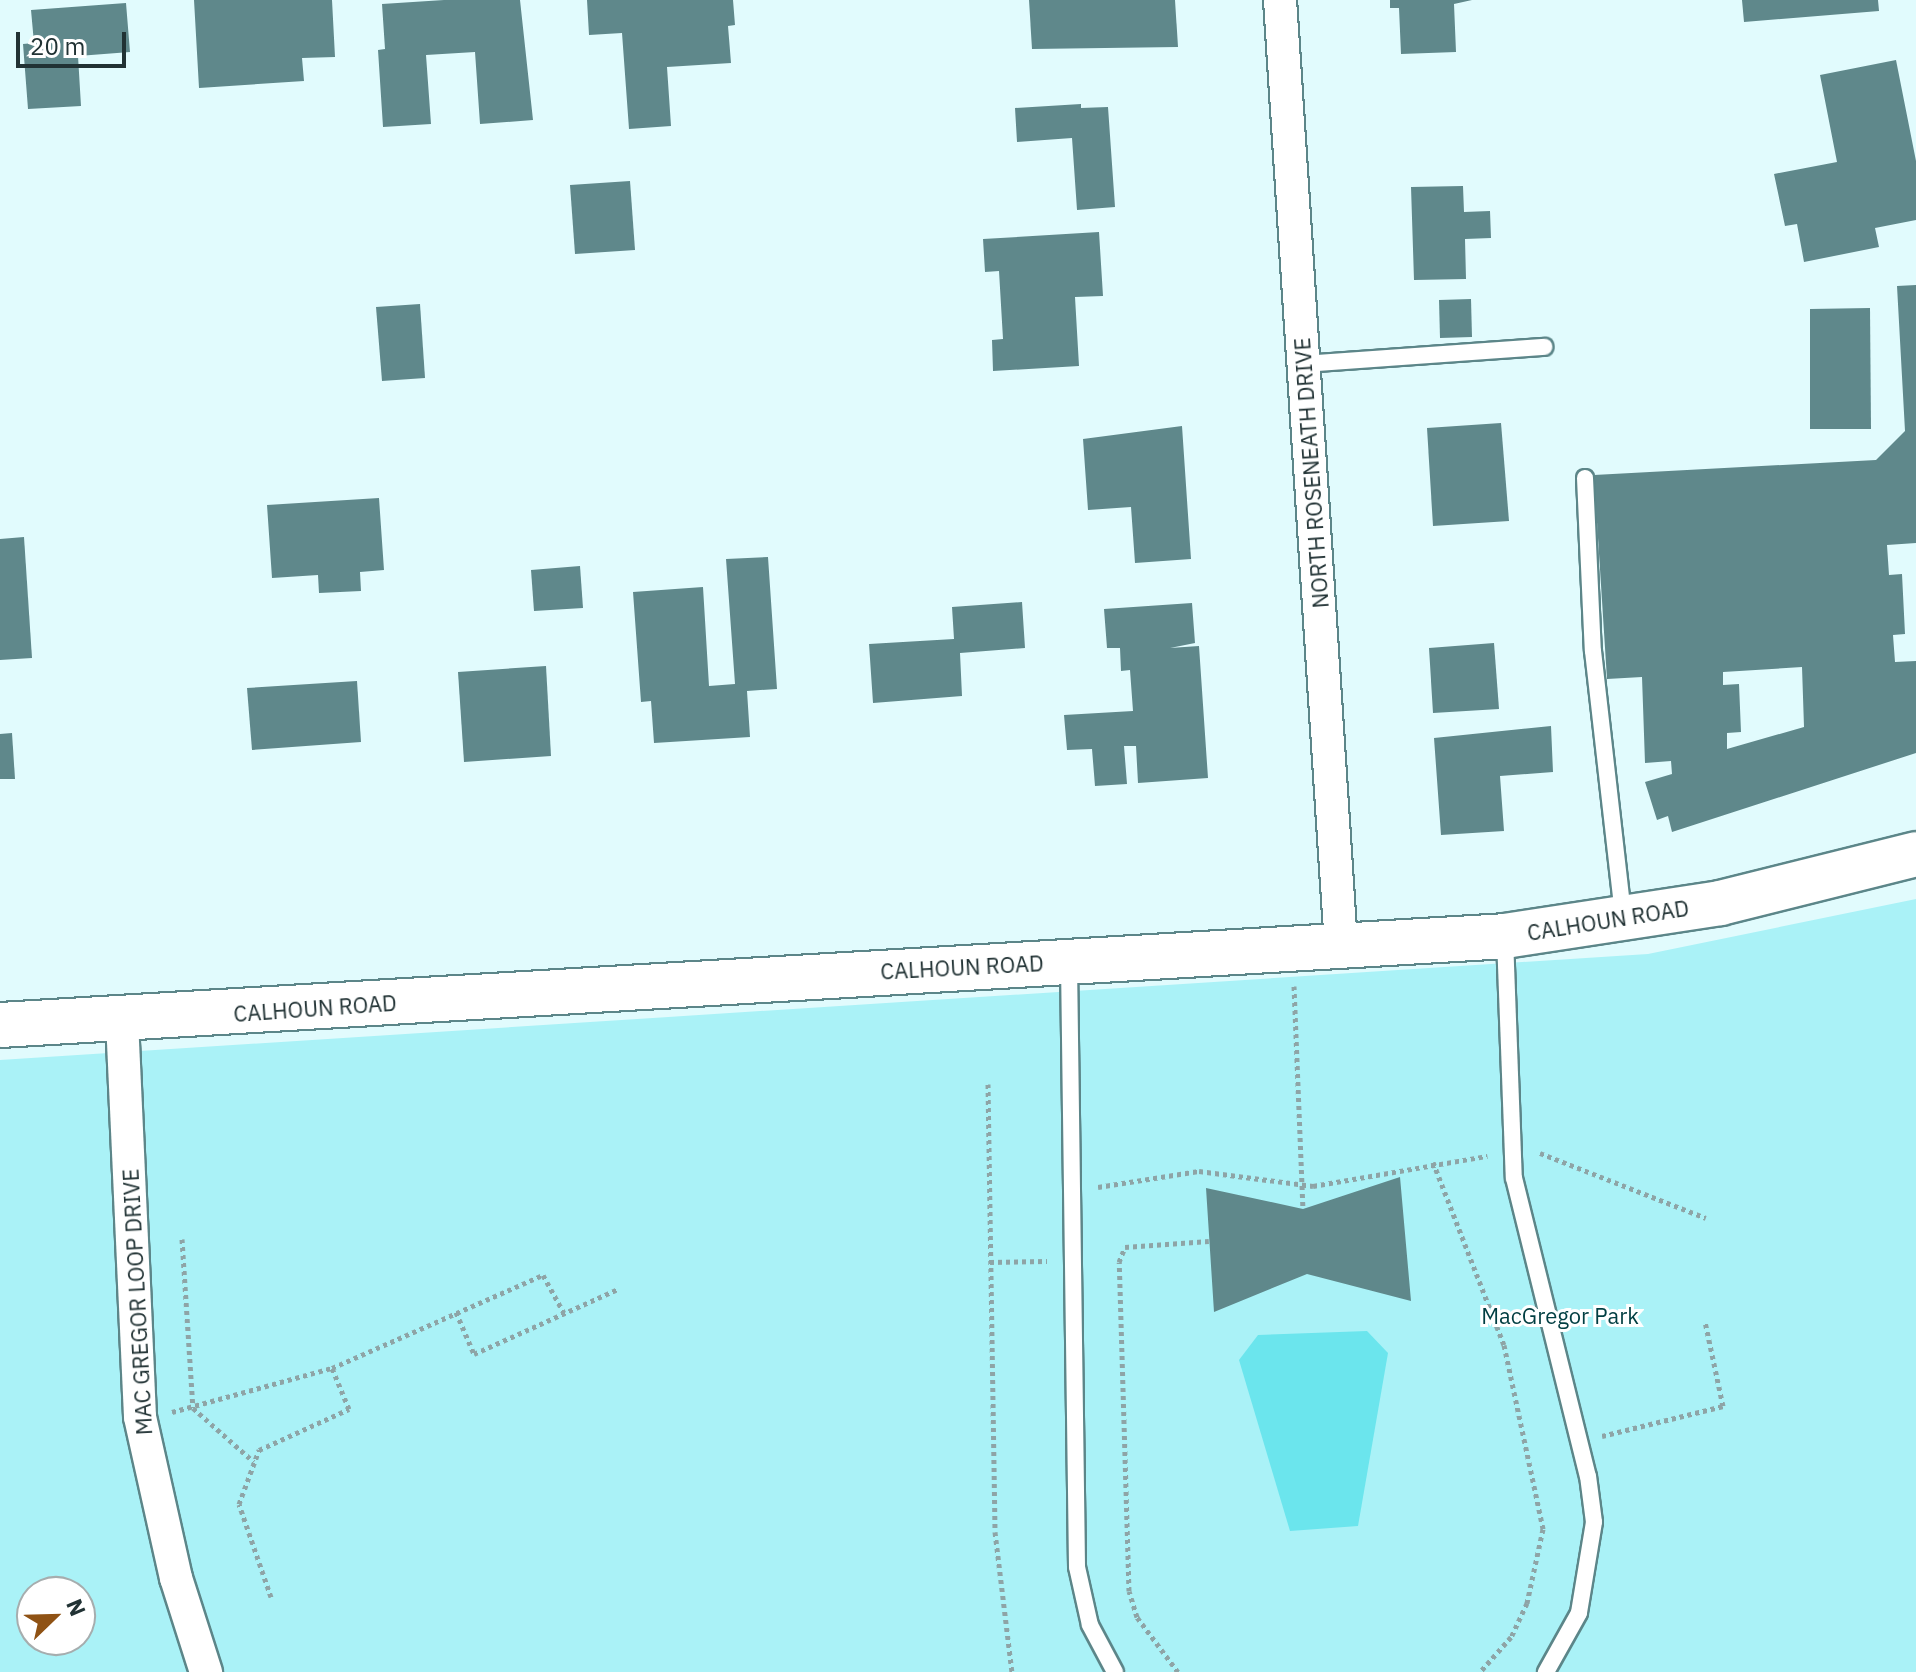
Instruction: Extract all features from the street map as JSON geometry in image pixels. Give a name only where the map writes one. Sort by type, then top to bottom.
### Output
[{"type":"street","name":"NORTH ROSENEATH DRIVE","points":[[1280,0],[1341,946]]},
{"type":"street","name":"CALHOUN ROAD","points":[[0,1025],[1505,936],[1720,903],[1916,854]]},
{"type":"street","name":"MAC GREGOR LOOP DRIVE","points":[[122,1020],[140,1417],[156,1504],[206,1672]]},
{"type":"lane","points":[[1304,364],[1544,347]]},
{"type":"lane","points":[[1585,478],[1593,651],[1623,918]]},
{"type":"lane","points":[[1505,936],[1514,1178],[1580,1443],[1594,1522],[1592,1557],[1579,1613],[1546,1672]]},
{"type":"lane","points":[[1069,961],[1077,1567],[1090,1625],[1115,1672]]},
{"type":"path","points":[[1292,949],[1303,1209]]},
{"type":"path","points":[[988,1084],[995,1532],[1012,1672]]},
{"type":"path","points":[[1073,1187],[1199,1171],[1301,1185],[1362,1179],[1433,1162],[1513,1150],[1551,1155],[1627,1190],[1706,1218]]},
{"type":"path","points":[[1433,1162],[1504,1345],[1543,1529],[1527,1603],[1511,1637],[1480,1672]]},
{"type":"path","points":[[182,1239],[193,1408],[254,1462]]},
{"type":"path","points":[[1178,1672],[1137,1617],[1129,1591],[1119,1262],[1125,1247],[1209,1241]]},
{"type":"path","points":[[990,1262],[1058,1261]]},
{"type":"path","points":[[140,1417],[193,1408],[332,1368],[543,1275],[564,1313]]},
{"type":"path","points":[[456,1312],[474,1354],[618,1289]]},
{"type":"path","points":[[1580,1443],[1723,1406],[1705,1321]]},
{"type":"path","points":[[271,1597],[239,1504],[259,1450],[349,1409],[332,1368]]},
{"type":"green space","name":"MacGregor Park","points":[[1916,899],[1916,1672],[0,1672],[0,1060],[1648,954]]},
{"type":"shaded area","points":[[1367,1331],[1388,1353],[1358,1526],[1290,1531],[1239,1360],[1258,1335]]},
{"type":"building","points":[[194,0],[332,0],[335,57],[302,58],[304,81],[199,88]]},
{"type":"building","points":[[520,0],[533,120],[480,124],[475,52],[426,55],[431,124],[383,127],[378,50],[385,49],[382,4]]},
{"type":"building","points":[[587,0],[733,0],[735,25],[728,26],[731,63],[667,67],[671,126],[629,129],[622,33],[589,35]]},
{"type":"building","points":[[1029,0],[1175,0],[1178,47],[1032,49]]},
{"type":"building","points":[[1390,0],[1472,0],[1454,4],[1456,52],[1401,54],[1399,8],[1390,8]]},
{"type":"building","points":[[1742,0],[1878,0],[1879,11],[1744,22]]},
{"type":"building","points":[[126,3],[130,52],[78,56],[81,106],[28,109],[23,44],[34,43],[31,10]]},
{"type":"building","points":[[1896,60],[1916,161],[1916,220],[1875,228],[1879,247],[1804,262],[1797,224],[1785,226],[1774,174],[1837,162],[1820,75]]},
{"type":"building","points":[[1081,104],[1081,108],[1108,107],[1115,207],[1077,210],[1072,138],[1017,142],[1015,108]]},
{"type":"building","points":[[630,181],[635,250],[575,254],[570,185]]},
{"type":"building","points":[[1463,186],[1464,212],[1490,211],[1491,238],[1465,239],[1466,279],[1414,280],[1411,187]]},
{"type":"building","points":[[1099,232],[1103,296],[1075,297],[1079,366],[993,371],[992,340],[1003,339],[999,271],[985,272],[983,239]]},
{"type":"building","points":[[1916,285],[1916,543],[1887,545],[1889,575],[1902,574],[1905,634],[1893,635],[1895,662],[1916,661],[1916,753],[1672,832],[1668,816],[1657,820],[1645,782],[1672,774],[1671,761],[1645,763],[1642,677],[1607,679],[1594,475],[1876,460],[1905,431],[1897,286]],"holes":[[[1802,667],[1804,727],[1727,749],[1727,733],[1741,732],[1739,684],[1723,685],[1723,672]]]},
{"type":"building","points":[[1471,299],[1472,337],[1440,338],[1439,300]]},
{"type":"building","points":[[420,304],[425,378],[382,381],[376,307]]},
{"type":"building","points":[[1870,308],[1871,429],[1810,429],[1810,309]]},
{"type":"building","points":[[1501,423],[1509,521],[1433,526],[1427,428]]},
{"type":"building","points":[[1182,426],[1191,559],[1135,563],[1131,507],[1088,510],[1083,439]]},
{"type":"building","points":[[379,498],[384,570],[360,572],[361,591],[319,593],[318,575],[272,578],[267,505]]},
{"type":"building","points":[[24,537],[32,658],[0,660],[0,539]]},
{"type":"building","points":[[768,557],[777,689],[747,691],[750,737],[654,743],[651,701],[641,702],[633,592],[703,587],[709,686],[735,684],[726,559]]},
{"type":"building","points":[[580,566],[583,608],[534,611],[531,570]]},
{"type":"building","points":[[1022,602],[1025,648],[960,653],[962,696],[873,703],[869,644],[954,639],[952,607]]},
{"type":"building","points":[[1192,603],[1195,643],[1170,648],[1199,646],[1208,778],[1138,783],[1136,746],[1124,746],[1127,784],[1095,786],[1092,749],[1067,750],[1064,715],[1133,711],[1130,670],[1121,671],[1120,648],[1107,648],[1104,609]]},
{"type":"building","points":[[1494,643],[1499,709],[1433,713],[1429,648]]},
{"type":"building","points":[[546,666],[551,756],[464,762],[458,672]]},
{"type":"building","points":[[357,681],[361,742],[252,750],[247,688]]},
{"type":"building","points":[[1551,726],[1553,772],[1500,776],[1504,831],[1441,835],[1434,738]]},
{"type":"building","points":[[12,733],[15,779],[0,779],[0,734]]},
{"type":"building","points":[[1400,1177],[1411,1301],[1307,1274],[1214,1312],[1206,1188],[1303,1209]]}]
